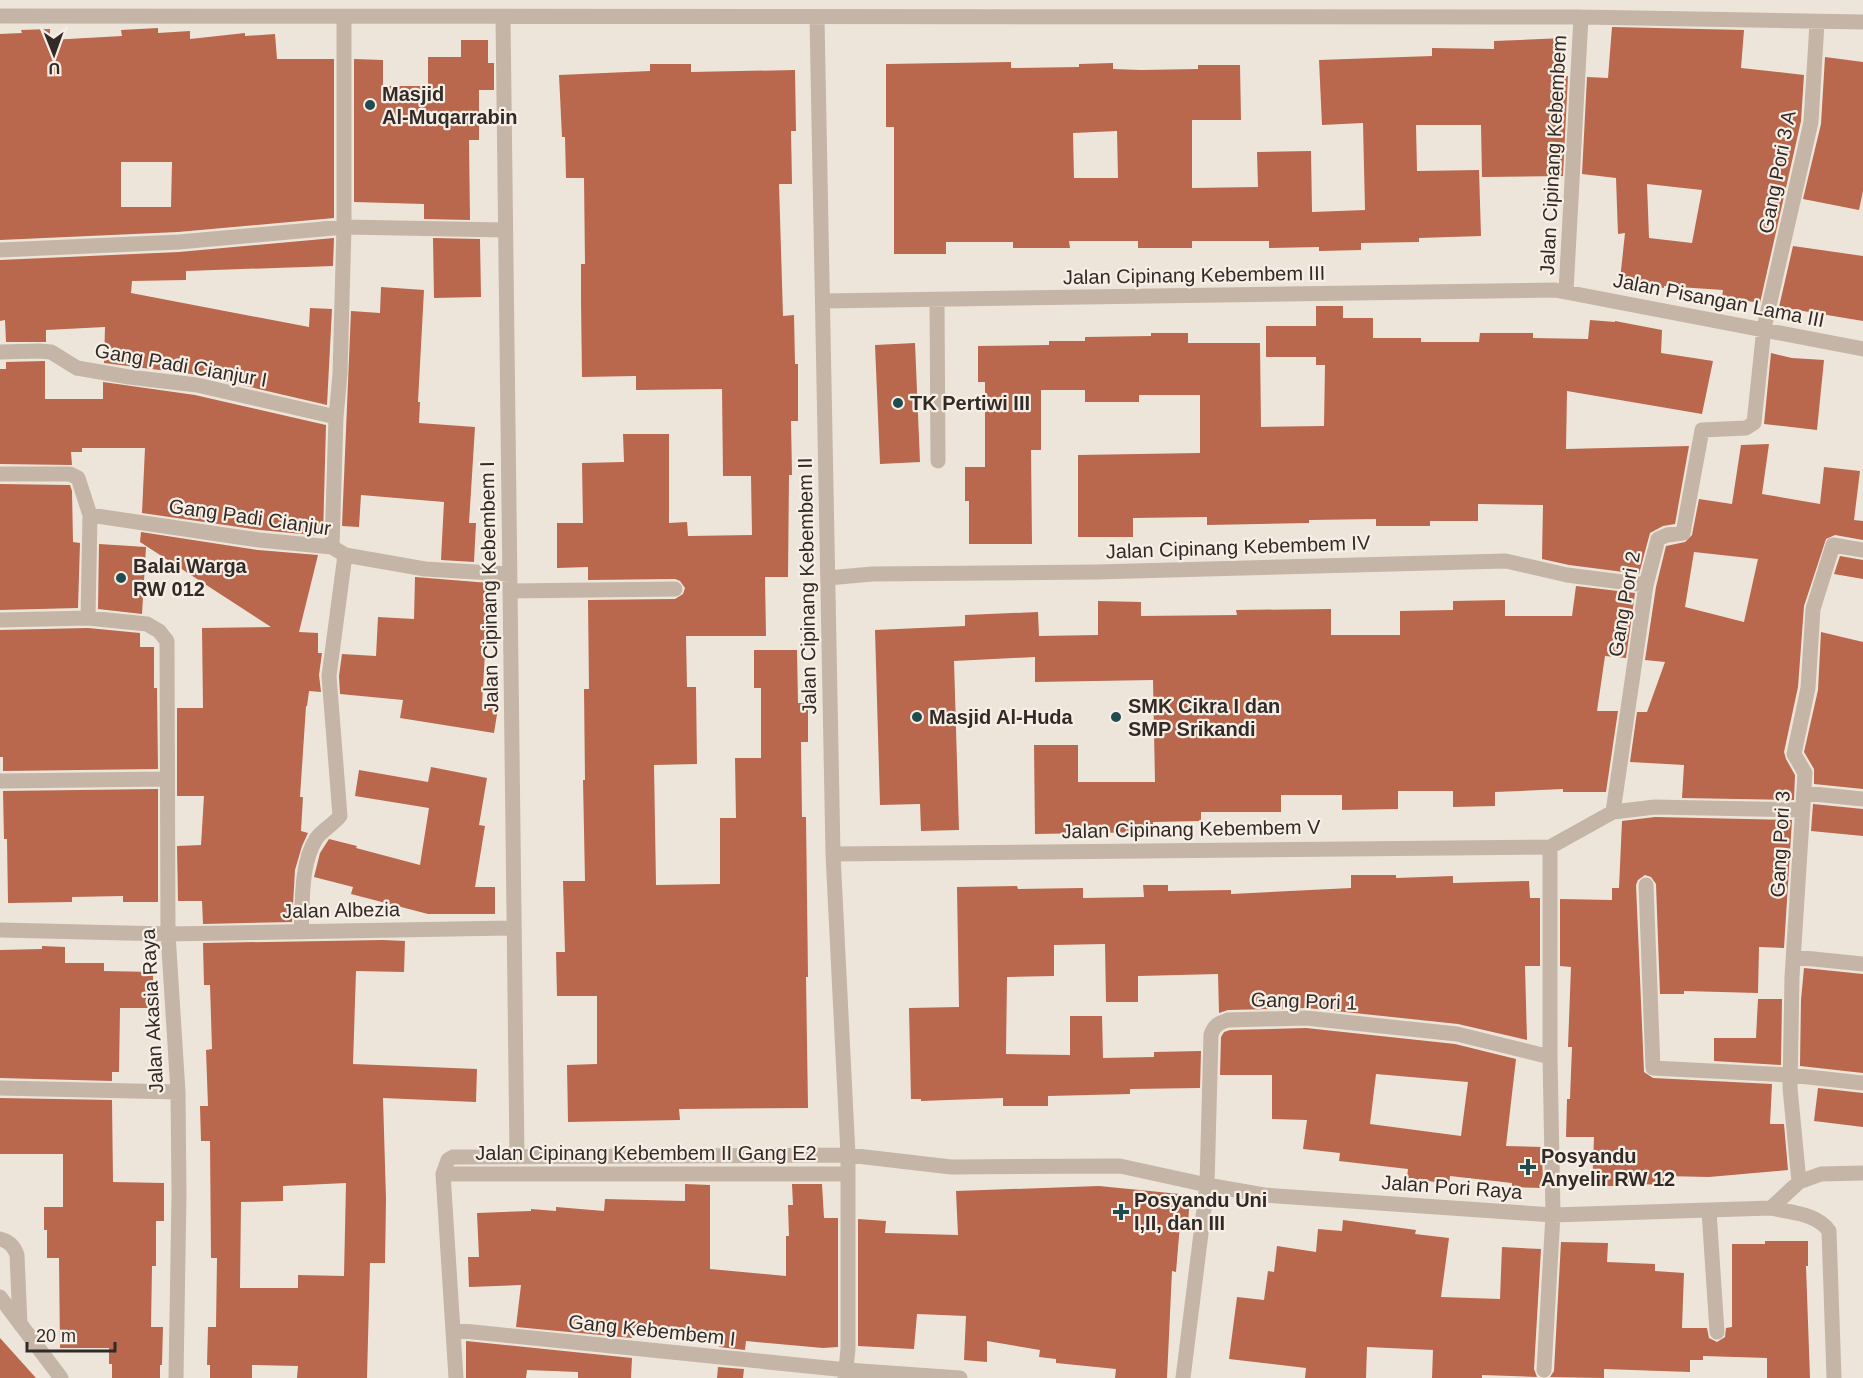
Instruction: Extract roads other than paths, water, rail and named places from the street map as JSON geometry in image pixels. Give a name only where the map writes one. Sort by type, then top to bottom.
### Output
[{"type":"street","name":"Jalan Cipinang Kebembem","points":[[0,16],[1581,17],[1566,291]]},
{"type":"street","points":[[301,932],[306,865],[309,854],[318,836],[333,826],[340,816],[330,675],[338,551],[336,417],[340,374],[344,227],[344,16]]},
{"type":"street","name":"Jalan Cipinang Kebembem I","points":[[503,17],[517,1157]]},
{"type":"street","name":"Jalan Cipinang Kebembem II","points":[[817,17],[833,854],[848,1155],[846,1374]]},
{"type":"street","points":[[1581,17],[1863,22]]},
{"type":"street","name":"Gang Pori 3 A","points":[[1764,328],[1811,122],[1817,22]]},
{"type":"street","points":[[0,250],[179,242],[344,227],[505,230]]},
{"type":"street","name":"Jalan Cipinang Kebembem III","points":[[823,301],[1566,291]]},
{"type":"street","name":"Jalan Pisangan Lama III","points":[[1566,291],[1863,349]]},
{"type":"street","points":[[937,300],[938,461]]},
{"type":"street","name":"Gang Pori 2","points":[[1613,812],[1646,585],[1658,539],[1683,533],[1702,430],[1746,428],[1754,423],[1764,328]]},
{"type":"street","name":"Gang Padi Cianjur I","points":[[0,352],[51,352],[77,368],[120,376],[196,385],[336,417]]},
{"type":"street","points":[[0,474],[70,474],[78,478],[90,515],[88,618],[0,620]]},
{"type":"street","name":"Gang Padi Cianjur","points":[[90,515],[338,551],[425,569],[510,574]]},
{"type":"street","name":"Gang Pori 3","points":[[1799,1182],[1790,1075],[1794,957],[1805,773],[1794,754],[1808,688],[1812,609],[1833,544],[1863,550]]},
{"type":"street","name":"Jalan Cipinang Kebembem IV","points":[[828,578],[872,573],[1097,572],[1506,561],[1568,575],[1646,585]]},
{"type":"street","points":[[510,591],[675,589]]},
{"type":"street","name":"Jalan Akasia Raya","points":[[88,618],[147,624],[159,630],[167,641],[168,934],[178,1092],[176,1378]]},
{"type":"street","points":[[0,781],[167,779]]},
{"type":"street","points":[[1804,793],[1863,799]]},
{"type":"street","points":[[1544,1370],[1553,1215],[1550,847],[1613,812],[1655,807],[1803,810]]},
{"type":"street","name":"Jalan Cipinang Kebembem V","points":[[833,854],[1550,847]]},
{"type":"street","points":[[1646,885],[1653,1068],[1790,1075],[1863,1083]]},
{"type":"street","name":"Jalan Albezia","points":[[0,930],[168,934],[514,928]]},
{"type":"street","points":[[1794,957],[1863,964]]},
{"type":"street","name":"Gang Pori 1","points":[[1207,1185],[1211,1035],[1213,1028],[1219,1023],[1228,1020],[1306,1018],[1457,1034],[1550,1057]]},
{"type":"street","points":[[0,1088],[178,1092]]},
{"type":"street","name":"Jalan Pori Raya","points":[[444,1174],[448,1160],[453,1157],[848,1155],[951,1167],[1120,1166],[1264,1195],[1553,1215],[1771,1208],[1817,1219],[1829,1231],[1834,1378]]},
{"type":"street","points":[[1771,1208],[1799,1182],[1821,1174],[1863,1173]]},
{"type":"street","points":[[444,1174],[456,1378]]},
{"type":"street","name":"Jalan Cipinang Kebembem II Gang E2","points":[[444,1174],[848,1174]]},
{"type":"street","points":[[1183,1378],[1207,1185]]},
{"type":"street","points":[[1709,1211],[1717,1332]]},
{"type":"street","points":[[0,1239],[8,1241],[17,1255],[20,1324]]},
{"type":"street","points":[[0,1297],[61,1378]]},
{"type":"street","name":"Gang Kebembem I","points":[[454,1330],[846,1374],[960,1378]]},
{"type":"place","name":"Masjid Al-Muqarrabin","points":[[370,105]]},
{"type":"place","name":"TK Pertiwi III","points":[[898,403]]},
{"type":"place","name":"Balai Warga RW 012","points":[[121,578]]},
{"type":"place","name":"Masjid Al-Huda","points":[[917,717]]},
{"type":"place","name":"SMK Cikra I dan SMP Srikandi","points":[[1116,717]]},
{"type":"place","name":"Posyandu Anyelir RW 12","points":[[1528,1167]]},
{"type":"place","name":"Posyandu Uni I,II, dan III","points":[[1121,1212]]}]
